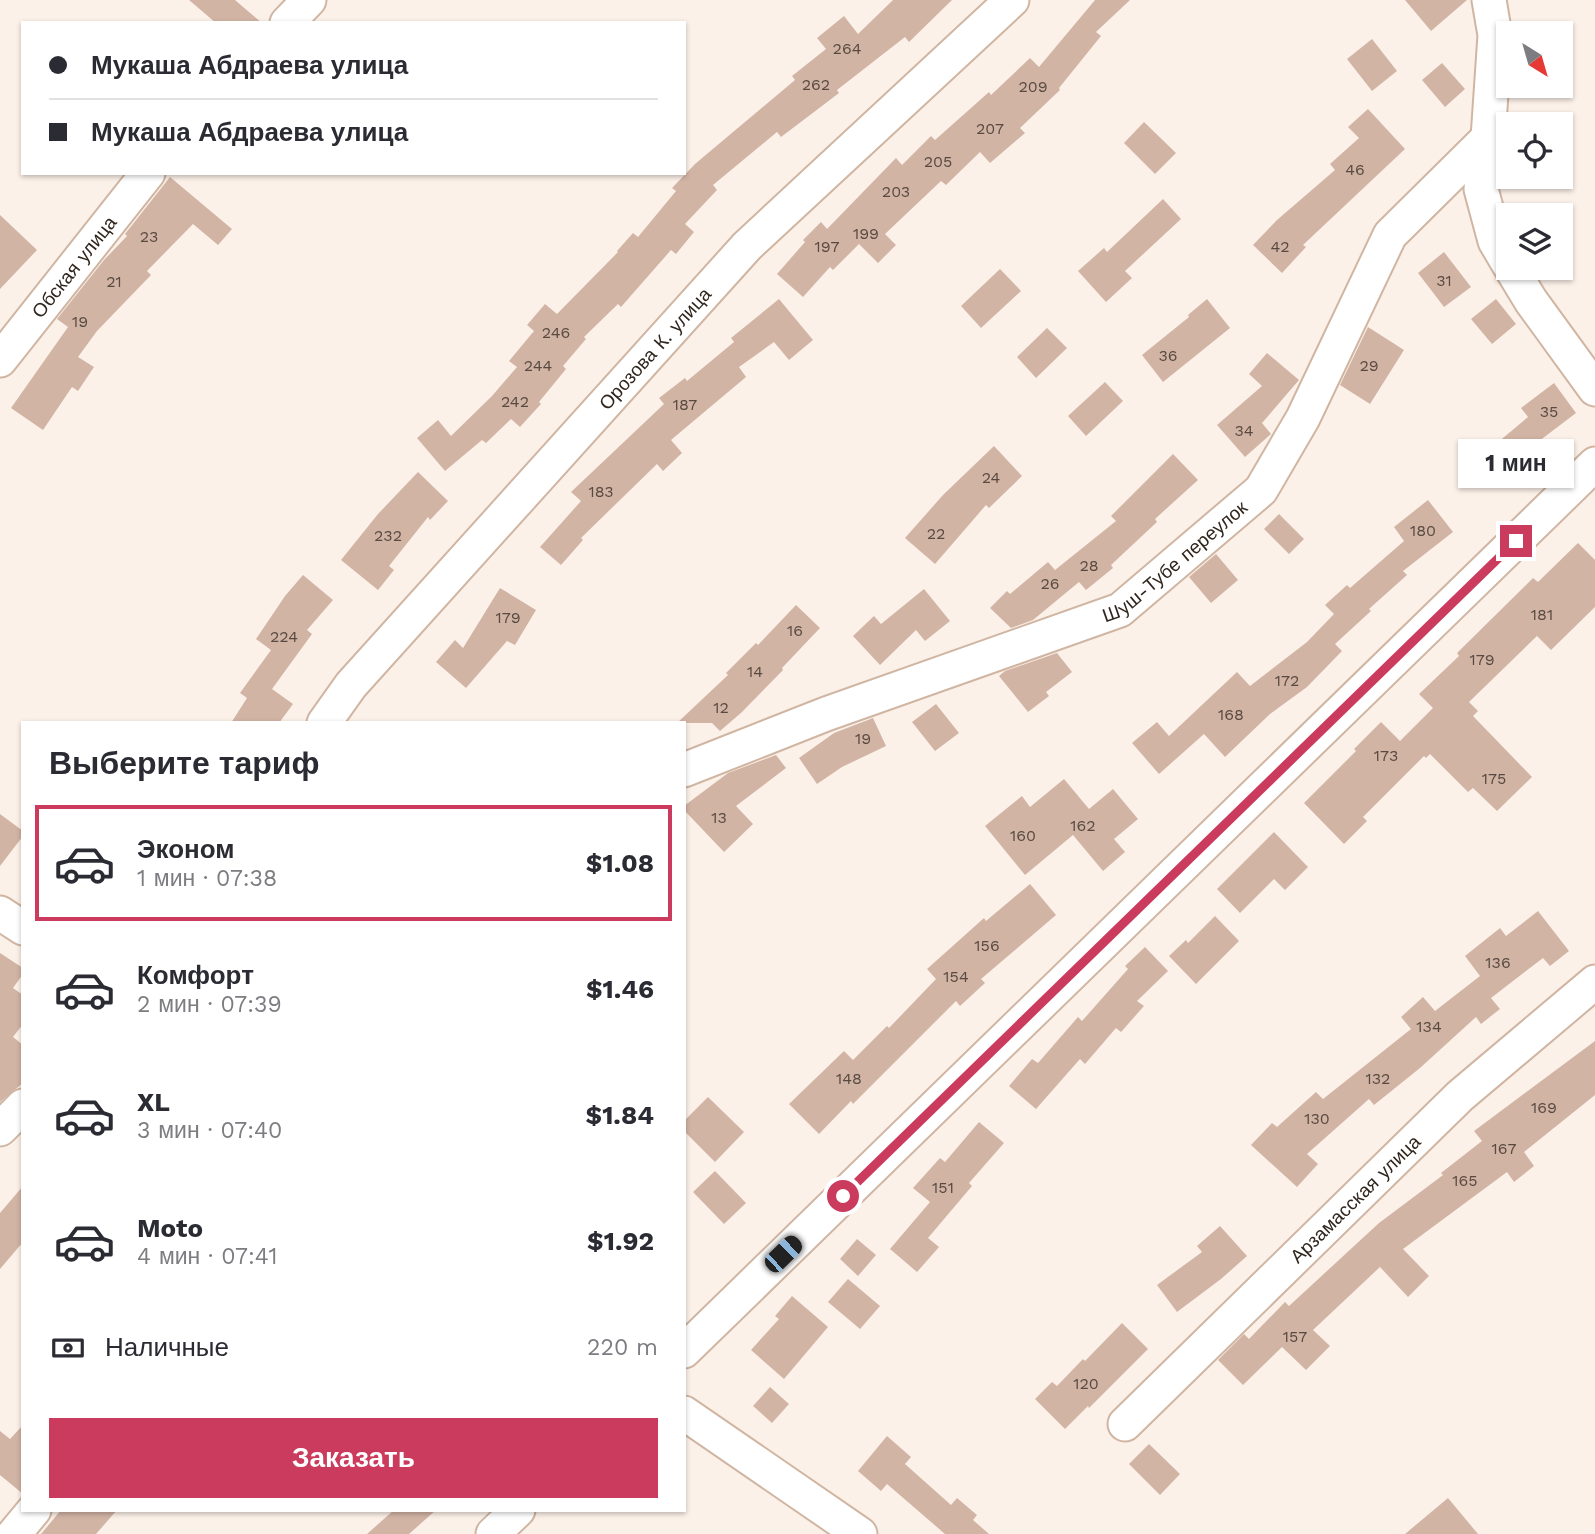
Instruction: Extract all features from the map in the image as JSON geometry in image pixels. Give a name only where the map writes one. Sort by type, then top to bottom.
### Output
[{"type":"street","points":[[289,21],[309,0]]},
{"type":"street","name":"Орозова К. улица","points":[[325,721],[351,685],[747,246],[1012,0]]},
{"type":"street","points":[[1489,0],[1495,35],[1488,138],[1481,190],[1496,243]]},
{"type":"street","name":"Шуш-Тубе переулок","points":[[686,769],[827,714],[1121,610],[1261,490],[1303,418],[1390,235],[1488,138]]},
{"type":"street","name":"Обская улица","points":[[0,360],[146,175]]},
{"type":"street","points":[[1518,280],[1531,302],[1595,389]]},
{"type":"street","points":[[686,1349],[1595,464]]},
{"type":"street","points":[[0,913],[21,927]]},
{"type":"street","name":"Арзамасская улица","points":[[1125,1424],[1460,1096],[1595,982]]},
{"type":"street","points":[[0,1129],[21,1108]]},
{"type":"street","points":[[686,1414],[860,1534]]},
{"type":"street","points":[[14,1534],[32,1512]]},
{"type":"street","points":[[494,1534],[516,1512]]},
{"type":"building","points":[[189,0],[235,0],[260,21],[214,21]]},
{"type":"building","points":[[893,0],[952,0],[909,42],[905,37],[837,90],[839,93],[781,137],[777,132],[713,185],[717,190],[685,224],[694,232],[676,254],[671,250],[621,307],[618,304],[584,337],[586,339],[563,366],[566,369],[539,402],[541,404],[520,427],[511,419],[486,443],[482,440],[445,471],[417,438],[438,420],[451,436],[492,396],[517,367],[509,361],[534,331],[527,325],[545,304],[557,314],[633,233],[638,237],[676,191],[672,188],[695,164],[795,80],[792,76],[826,49],[817,38],[844,16],[858,34]]},
{"type":"building","points":[[1095,0],[1130,0],[1096,32],[1101,36],[1060,90],[1020,128],[1025,133],[990,163],[980,152],[946,185],[941,181],[885,234],[896,245],[878,263],[859,244],[833,270],[830,267],[803,297],[777,274],[805,242],[803,240],[821,222],[827,229],[896,158],[902,165],[931,136],[935,140],[989,92],[991,95],[1030,58],[1039,67]]},
{"type":"building","points":[[1405,0],[1467,0],[1431,31]]},
{"type":"building","points":[[1372,39],[1397,71],[1372,91],[1347,59]]},
{"type":"building","points":[[1442,63],[1465,89],[1445,107],[1422,80]]},
{"type":"building","points":[[1368,109],[1405,149],[1303,245],[1306,247],[1282,273],[1253,245],[1277,220],[1335,170],[1330,164],[1359,138],[1348,127]]},
{"type":"building","points":[[1144,122],[1176,153],[1155,174],[1124,143]]},
{"type":"building","points":[[170,177],[232,229],[218,245],[193,224],[147,271],[151,275],[97,331],[78,357],[94,367],[78,391],[72,387],[43,430],[11,408],[68,327],[57,319],[104,260],[127,236],[125,234]]},
{"type":"building","points":[[1163,199],[1181,219],[1125,271],[1132,278],[1106,302],[1078,271],[1104,248],[1107,252]]},
{"type":"building","points":[[0,215],[37,250],[0,289]]},
{"type":"building","points":[[1444,252],[1471,287],[1444,307],[1418,273]]},
{"type":"building","points":[[1000,269],[1021,291],[981,328],[961,306]]},
{"type":"building","points":[[779,299],[813,340],[789,360],[774,342],[739,367],[746,377],[671,440],[682,453],[663,471],[657,464],[581,538],[583,540],[561,565],[540,547],[581,501],[571,492],[664,404],[659,398],[685,378],[687,381],[734,342],[731,338]]},
{"type":"building","points":[[1207,299],[1230,328],[1163,382],[1142,355]]},
{"type":"building","points":[[1496,299],[1516,324],[1492,344],[1471,319]]},
{"type":"building","points":[[1368,327],[1404,350],[1370,404],[1340,385]]},
{"type":"building","points":[[1047,328],[1067,348],[1036,378],[1017,357]]},
{"type":"building","points":[[1267,353],[1299,380],[1262,423],[1271,434],[1245,457],[1217,425],[1262,386],[1249,374]]},
{"type":"building","points":[[1105,382],[1123,401],[1086,436],[1068,416]]},
{"type":"building","points":[[1554,383],[1576,413],[1513,461],[1497,443],[1528,417],[1521,408]]},
{"type":"building","points":[[994,446],[1022,476],[989,508],[986,505],[935,564],[905,538],[943,495]]},
{"type":"building","points":[[1173,454],[1198,480],[1155,519],[1157,522],[1111,565],[1113,568],[1086,590],[1079,582],[1033,620],[1011,628],[990,608],[1007,591],[1010,594],[1048,562],[1055,570],[1116,521],[1111,516]]},
{"type":"building","points":[[418,472],[448,501],[430,520],[428,517],[389,566],[394,570],[378,590],[341,560],[378,514]]},
{"type":"building","points":[[1428,500],[1453,532],[1403,571],[1407,575],[1335,644],[1342,651],[1307,687],[1270,714],[1225,757],[1204,734],[1159,774],[1132,743],[1157,722],[1169,736],[1237,672],[1250,686],[1307,642],[1334,614],[1325,605],[1347,585],[1350,588],[1404,541],[1394,527]]},
{"type":"building","points":[[1279,514],[1304,539],[1289,554],[1264,529]]},
{"type":"building","points":[[1578,543],[1595,560],[1595,607],[1551,650],[1537,636],[1469,702],[1478,711],[1473,716],[1532,777],[1497,811],[1473,788],[1468,792],[1430,754],[1426,758],[1424,756],[1363,817],[1367,821],[1344,844],[1304,803],[1381,722],[1400,741],[1433,708],[1419,694],[1533,578],[1538,582]]},
{"type":"building","points":[[1216,554],[1238,580],[1211,603],[1189,577]]},
{"type":"building","points":[[303,575],[333,600],[307,630],[312,634],[272,689],[293,704],[280,721],[232,721],[247,698],[240,693],[271,650],[256,639]]},
{"type":"building","points":[[500,588],[536,610],[515,645],[507,641],[466,688],[436,662],[455,640],[463,648]]},
{"type":"building","points":[[924,589],[950,621],[925,641],[916,630],[880,665],[853,636],[874,616],[881,624]]},
{"type":"building","points":[[796,605],[820,628],[783,670],[720,731],[712,723],[679,721],[728,675],[726,673],[756,643],[758,645]]},
{"type":"building","points":[[1057,653],[1072,672],[1046,692],[1049,696],[1028,712],[999,676],[1005,671]]},
{"type":"building","points":[[936,704],[959,733],[935,751],[912,722]]},
{"type":"building","points":[[873,718],[886,746],[842,767],[817,784],[799,758],[834,733]]},
{"type":"building","points":[[776,755],[786,768],[736,806],[753,824],[724,852],[686,812],[686,804],[728,773]]},
{"type":"building","points":[[1064,779],[1089,809],[1113,789],[1138,819],[1114,839],[1125,852],[1103,871],[1073,835],[1025,875],[985,826],[1022,796],[1030,807]]},
{"type":"building","points":[[0,814],[21,830],[21,839],[0,866]]},
{"type":"building","points":[[1274,832],[1308,867],[1285,890],[1274,879],[1240,913],[1217,889]]},
{"type":"building","points":[[1030,884],[1056,915],[981,979],[985,983],[960,1006],[956,1001],[853,1104],[851,1101],[819,1134],[789,1104],[844,1051],[853,1060],[887,1026],[889,1028],[936,979],[927,969],[984,918],[986,921]]},
{"type":"building","points":[[1538,911],[1569,951],[1550,966],[1543,958],[1491,998],[1500,1009],[1481,1024],[1476,1017],[1374,1105],[1369,1099],[1307,1154],[1318,1164],[1297,1187],[1251,1145],[1272,1123],[1277,1127],[1316,1092],[1323,1099],[1411,1029],[1401,1017],[1423,997],[1435,1011],[1480,976],[1465,956],[1500,928],[1506,936]]},
{"type":"building","points":[[1215,916],[1239,941],[1196,984],[1169,956],[1186,940],[1188,943]]},
{"type":"building","points":[[1145,947],[1168,971],[1137,1001],[1144,1006],[1121,1032],[1116,1028],[1085,1064],[1080,1059],[1036,1109],[1009,1086],[1032,1059],[1038,1063],[1078,1017],[1082,1021],[1128,969],[1125,966]]},
{"type":"building","points":[[0,953],[21,967],[21,977],[13,988],[21,994],[21,1027],[13,1037],[21,1043],[21,1085],[0,1102]]},
{"type":"building","points":[[1595,1041],[1595,1095],[1524,1152],[1534,1166],[1514,1182],[1507,1172],[1403,1249],[1429,1276],[1408,1297],[1380,1267],[1313,1330],[1330,1346],[1306,1370],[1282,1347],[1243,1385],[1218,1360],[1244,1334],[1249,1339],[1285,1302],[1289,1306],[1379,1223],[1443,1175],[1441,1173],[1482,1141],[1474,1131]]},
{"type":"building","points":[[708,1097],[744,1132],[715,1162],[686,1133],[686,1119]]},
{"type":"building","points":[[979,1122],[1004,1143],[969,1183],[972,1186],[928,1238],[939,1247],[917,1272],[890,1249],[930,1202],[913,1188],[940,1158],[945,1162]]},
{"type":"building","points":[[715,1171],[746,1203],[724,1224],[693,1192]]},
{"type":"building","points":[[21,1188],[21,1244],[0,1269],[0,1213]]},
{"type":"building","points":[[1220,1226],[1247,1256],[1177,1312],[1157,1285],[1202,1252],[1197,1246]]},
{"type":"building","points":[[857,1239],[876,1255],[858,1276],[840,1259]]},
{"type":"building","points":[[848,1279],[880,1306],[860,1329],[828,1302]]},
{"type":"building","points":[[792,1296],[828,1327],[784,1379],[751,1350],[779,1319],[775,1316]]},
{"type":"building","points":[[1122,1323],[1148,1349],[1065,1429],[1035,1399],[1052,1382],[1057,1386]]},
{"type":"building","points":[[770,1387],[789,1404],[772,1423],[753,1406]]},
{"type":"building","points":[[21,1427],[21,1492],[0,1475],[0,1431],[10,1439]]},
{"type":"building","points":[[887,1436],[911,1457],[905,1464],[951,1505],[957,1498],[977,1515],[973,1520],[989,1534],[945,1534],[887,1484],[881,1491],[858,1471]]},
{"type":"building","points":[[1149,1444],[1180,1474],[1160,1495],[1129,1464]]},
{"type":"building","points":[[1448,1498],[1478,1534],[1405,1534]]},
{"type":"building","points":[[59,1512],[115,1512],[96,1534],[41,1534]]},
{"type":"building","points":[[392,1512],[434,1512],[409,1534],[367,1534]]},
{"type":"route","points":[[843,1196],[1516,541]]}]
